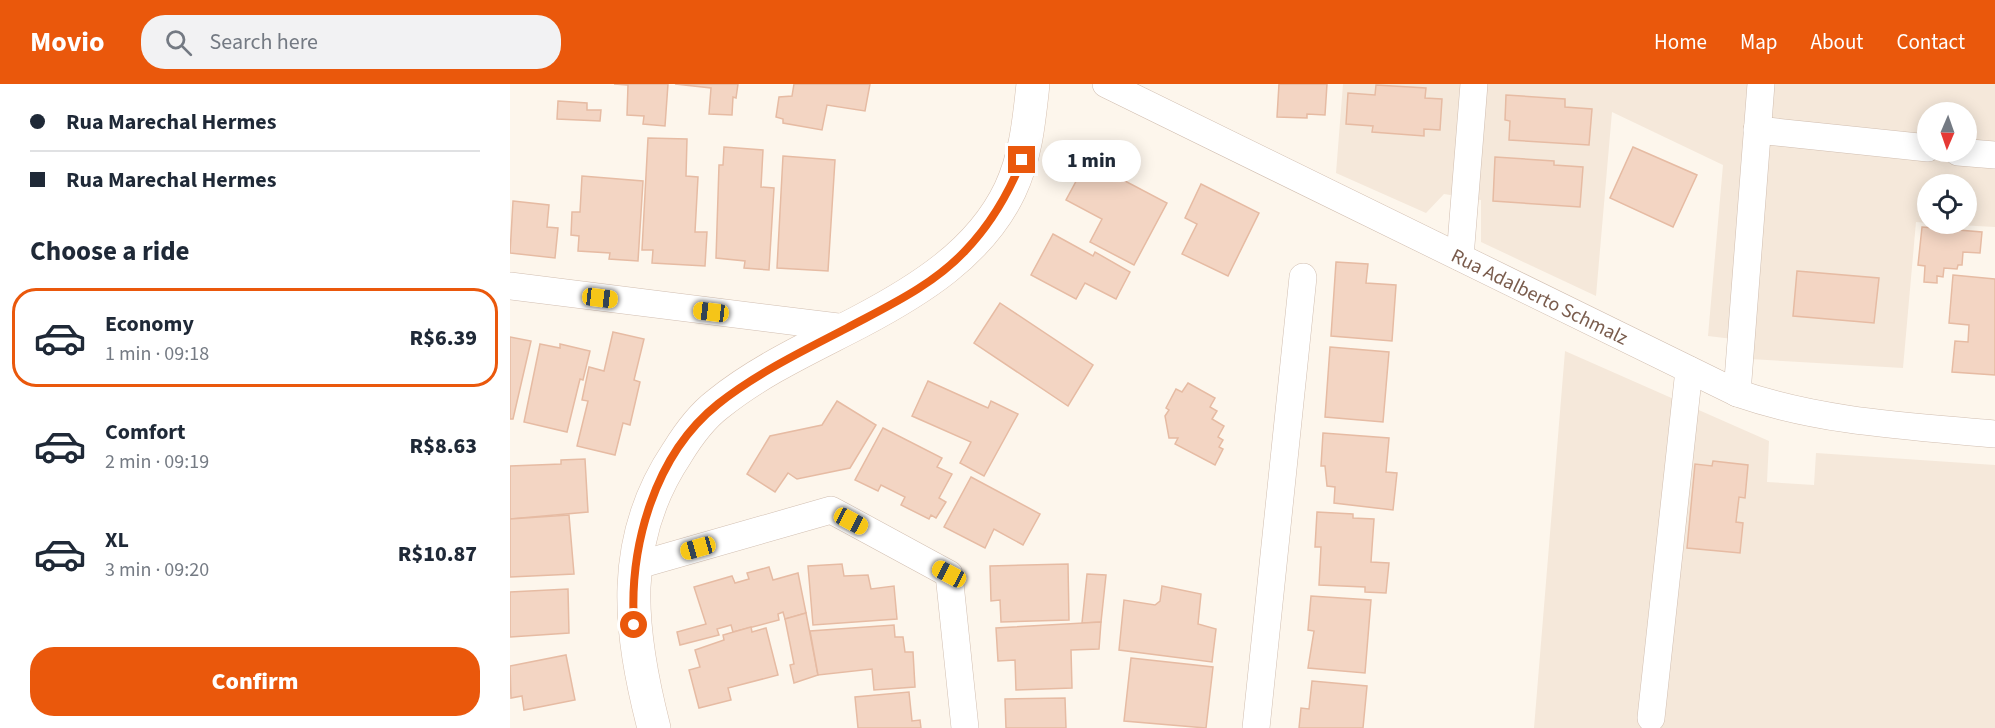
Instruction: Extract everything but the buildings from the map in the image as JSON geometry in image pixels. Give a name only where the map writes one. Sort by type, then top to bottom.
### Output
[{"type":"street","points":[[654,728],[636,649],[633,602],[635,566],[648,507],[664,472],[689,434],[716,405],[762,373],[898,302],[934,278],[964,253],[992,219],[1010,191],[1022,160],[1029,127],[1032,84]]},
{"type":"street","name":"Rua Adalberto Schmalz","points":[[1106,84],[1737,393],[1793,411],[1836,419],[1995,434]]},
{"type":"street","points":[[1460,257],[1474,84]]},
{"type":"street","points":[[1737,393],[1761,84]]},
{"type":"street","points":[[1757,130],[1917,147]]},
{"type":"street","points":[[1977,154],[1995,155]]},
{"type":"street","points":[[1256,728],[1303,278]]},
{"type":"street","points":[[510,286],[846,328]]},
{"type":"street","points":[[1651,717],[1689,370]]},
{"type":"street","points":[[635,566],[831,510],[949,574],[965,728]]},
{"type":"shaded area","points":[[1343,84],[1995,84],[1995,227],[1977,226],[1977,174],[1917,174],[1917,222],[1903,368],[1750,359],[1741,340],[1708,336],[1723,165],[1612,112],[1596,296],[1481,242],[1481,200],[1444,194],[1426,213],[1336,173]]},
{"type":"shaded area","points":[[1565,351],[1769,441],[1767,482],[1814,485],[1816,453],[1995,465],[1995,728],[1534,728]]},
{"type":"route","points":[[634,625],[635,566],[648,507],[664,472],[689,434],[716,405],[762,373],[898,302],[934,278],[964,253],[992,219],[1010,191],[1022,160]]}]
